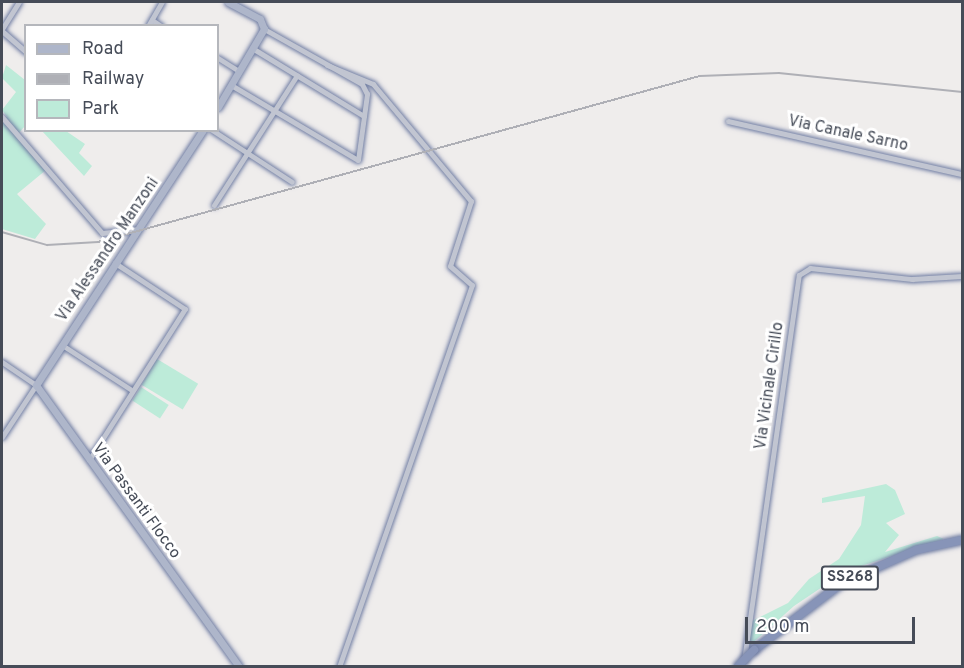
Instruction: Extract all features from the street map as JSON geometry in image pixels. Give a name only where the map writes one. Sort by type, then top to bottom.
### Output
[{"type":"highway","name":"SS268","points":[[738,666],[754,650],[842,582],[916,550],[963,540]]},
{"type":"main road","points":[[219,105],[264,29],[260,19],[228,2]]},
{"type":"main road","name":"Via Alessandro Manzoni","points":[[36,385],[202,132]]},
{"type":"main road","name":"Via Passanti Flocco","points":[[36,385],[239,666]]},
{"type":"street","points":[[19,2],[2,30],[24,50]]},
{"type":"street","points":[[150,23],[162,2]]},
{"type":"street","points":[[231,85],[353,162],[358,160],[364,116],[362,84],[264,29]]},
{"type":"street","points":[[252,48],[364,116]]},
{"type":"street","points":[[219,59],[239,71]]},
{"type":"street","points":[[327,65],[373,84],[471,201],[450,266],[472,285],[339,666]]},
{"type":"street","points":[[214,205],[297,75]]},
{"type":"street","points":[[2,117],[102,233],[138,229]]},
{"type":"street","name":"Via Canale Sarno","points":[[728,121],[963,174]]},
{"type":"street","points":[[215,132],[292,182]]},
{"type":"street","points":[[89,460],[184,309],[115,263]]},
{"type":"street","name":"Via Vicinale Cirillo","points":[[743,666],[799,275],[810,268],[912,279],[963,276]]},
{"type":"street","points":[[62,345],[130,389]]},
{"type":"street","name":"Via Passanti Flocco","points":[[2,362],[36,385]]},
{"type":"street","points":[[2,437],[36,385]]},
{"type":"green space","points":[[6,65],[24,79],[24,127],[17,135],[46,170],[17,194],[46,224],[35,239],[2,229],[2,119],[7,117],[2,110],[16,92],[2,78]]},
{"type":"green space","points":[[43,132],[67,132],[85,144],[79,153],[92,166],[84,176]]},
{"type":"green space","points":[[157,359],[198,384],[183,409],[142,385]]},
{"type":"green space","points":[[141,387],[169,405],[160,418],[132,400]]},
{"type":"green space","points":[[886,484],[895,490],[905,514],[886,523],[899,535],[885,552],[937,536],[944,539],[846,571],[794,606],[748,647],[752,621],[788,603],[809,579],[839,559],[861,525],[865,496],[822,503],[822,498]]},
{"type":"railway","points":[[2,232],[47,245],[98,242],[700,76],[779,73],[962,92]]}]
